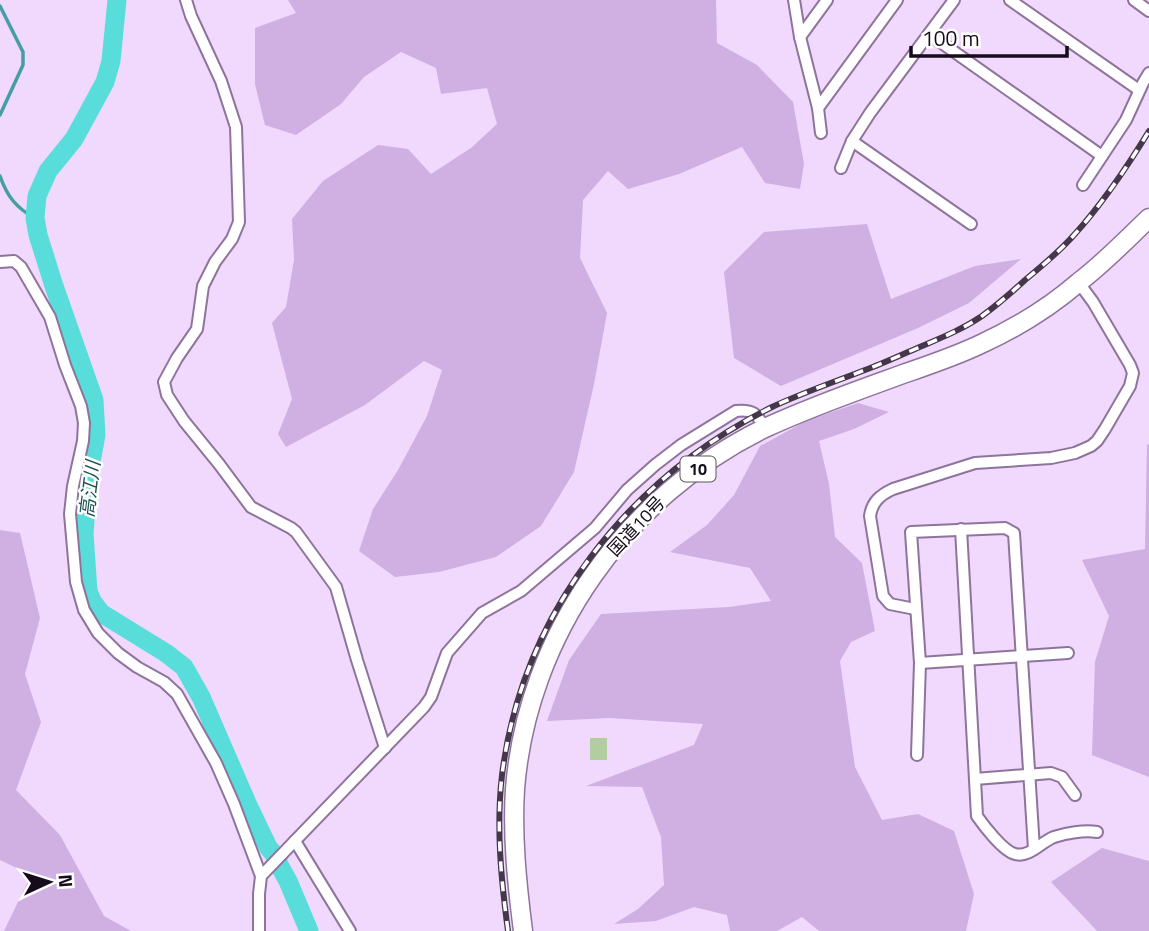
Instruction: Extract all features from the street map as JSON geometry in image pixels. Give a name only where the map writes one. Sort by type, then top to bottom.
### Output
[{"type":"highway","name":"国道10号","points":[[523,931],[515,845],[515,789],[519,756],[532,698],[553,642],[571,609],[594,574],[641,517],[692,473],[765,428],[831,400],[956,355],[1027,319],[1079,283],[1149,218]]},
{"type":"street","points":[[186,0],[221,80],[236,127],[239,222],[232,239],[215,262],[203,286],[197,329],[164,382],[167,395],[184,421],[251,506],[296,532],[336,587],[385,748]]},
{"type":"street","points":[[794,0],[821,133]]},
{"type":"street","points":[[800,37],[827,0]]},
{"type":"street","points":[[818,108],[897,0]]},
{"type":"street","points":[[841,168],[852,141],[886,90],[954,0]]},
{"type":"street","points":[[1010,0],[1139,90]]},
{"type":"street","points":[[1134,0],[1149,11]]},
{"type":"street","points":[[929,34],[1102,156]]},
{"type":"street","points":[[1083,185],[1126,120],[1149,73]]},
{"type":"street","points":[[852,141],[971,224]]},
{"type":"street","points":[[0,262],[14,261],[21,267],[50,317],[81,406],[83,441],[70,514],[76,582],[85,610],[98,633],[118,653],[164,682],[177,694],[216,763],[261,876],[259,931]]},
{"type":"street","points":[[915,609],[890,604],[883,596],[870,516],[873,505],[881,496],[892,489],[975,463],[1051,458],[1084,450],[1097,441],[1130,386],[1133,373],[1130,365],[1079,283]]},
{"type":"street","points":[[261,876],[428,702],[447,653],[478,617],[490,607],[521,591],[595,528],[627,489],[681,445],[736,411],[754,413],[765,428]]},
{"type":"street","points":[[917,755],[920,663],[911,532],[1005,528],[1014,533],[1034,849]]},
{"type":"street","points":[[961,529],[977,816],[1007,850],[1016,855],[1025,855],[1055,837],[1097,832]]},
{"type":"street","points":[[920,663],[1068,653]]},
{"type":"street","points":[[975,779],[1058,774],[1075,795]]},
{"type":"street","points":[[295,841],[350,931]]},
{"type":"shaded area","points":[[288,0],[716,0],[717,43],[757,65],[793,102],[804,164],[800,189],[765,183],[742,147],[679,174],[628,189],[608,171],[583,200],[580,258],[607,313],[574,472],[541,526],[496,557],[439,572],[395,577],[359,551],[373,509],[427,416],[442,370],[424,361],[365,405],[286,447],[278,434],[292,399],[272,323],[286,307],[294,260],[292,219],[323,181],[378,145],[408,149],[431,174],[471,148],[497,124],[487,88],[441,94],[436,68],[401,52],[364,77],[341,104],[296,135],[265,125],[255,84],[255,28],[296,13]]},
{"type":"shaded area","points":[[867,224],[891,299],[975,266],[1021,259],[969,303],[918,328],[781,386],[734,358],[724,272],[764,232]]},
{"type":"shaded area","points":[[858,403],[889,412],[854,429],[819,441],[829,484],[835,537],[862,563],[875,631],[851,642],[840,661],[855,767],[882,820],[918,814],[954,831],[974,894],[966,931],[819,931],[802,917],[777,931],[730,931],[727,915],[694,907],[656,921],[614,924],[638,909],[664,885],[661,837],[642,787],[586,786],[694,745],[703,724],[610,718],[547,721],[569,660],[601,614],[729,607],[771,601],[750,568],[670,552],[707,525],[734,495],[760,446],[806,421]]},
{"type":"shaded area","points":[[1147,444],[1149,777],[1092,755],[1095,662],[1109,616],[1082,560],[1145,549]]},
{"type":"shaded area","points":[[0,530],[20,533],[40,618],[25,674],[41,722],[16,790],[60,835],[104,916],[131,931],[4,931],[31,875],[0,860]]},
{"type":"shaded area","points":[[1102,848],[1149,861],[1149,931],[1097,931],[1051,882]]},
{"type":"building","points":[[590,738],[607,738],[607,760],[590,760]]},
{"type":"waterway","name":"高江川","points":[[117,0],[111,61],[105,82],[74,139],[48,171],[37,196],[35,218],[54,286],[94,400],[96,435],[88,478],[84,534],[88,591],[101,613],[184,667],[201,697],[268,847],[278,859],[309,931]]},
{"type":"waterway","points":[[0,6],[23,52],[23,65],[0,115]]},
{"type":"waterway","points":[[0,176],[13,201],[35,218]]},
{"type":"railway","points":[[508,931],[501,873],[499,814],[502,775],[513,716],[532,660],[558,607],[590,557],[629,512],[672,472],[720,437],[772,407],[945,336],[988,312],[1074,235],[1114,184],[1149,131]]}]
